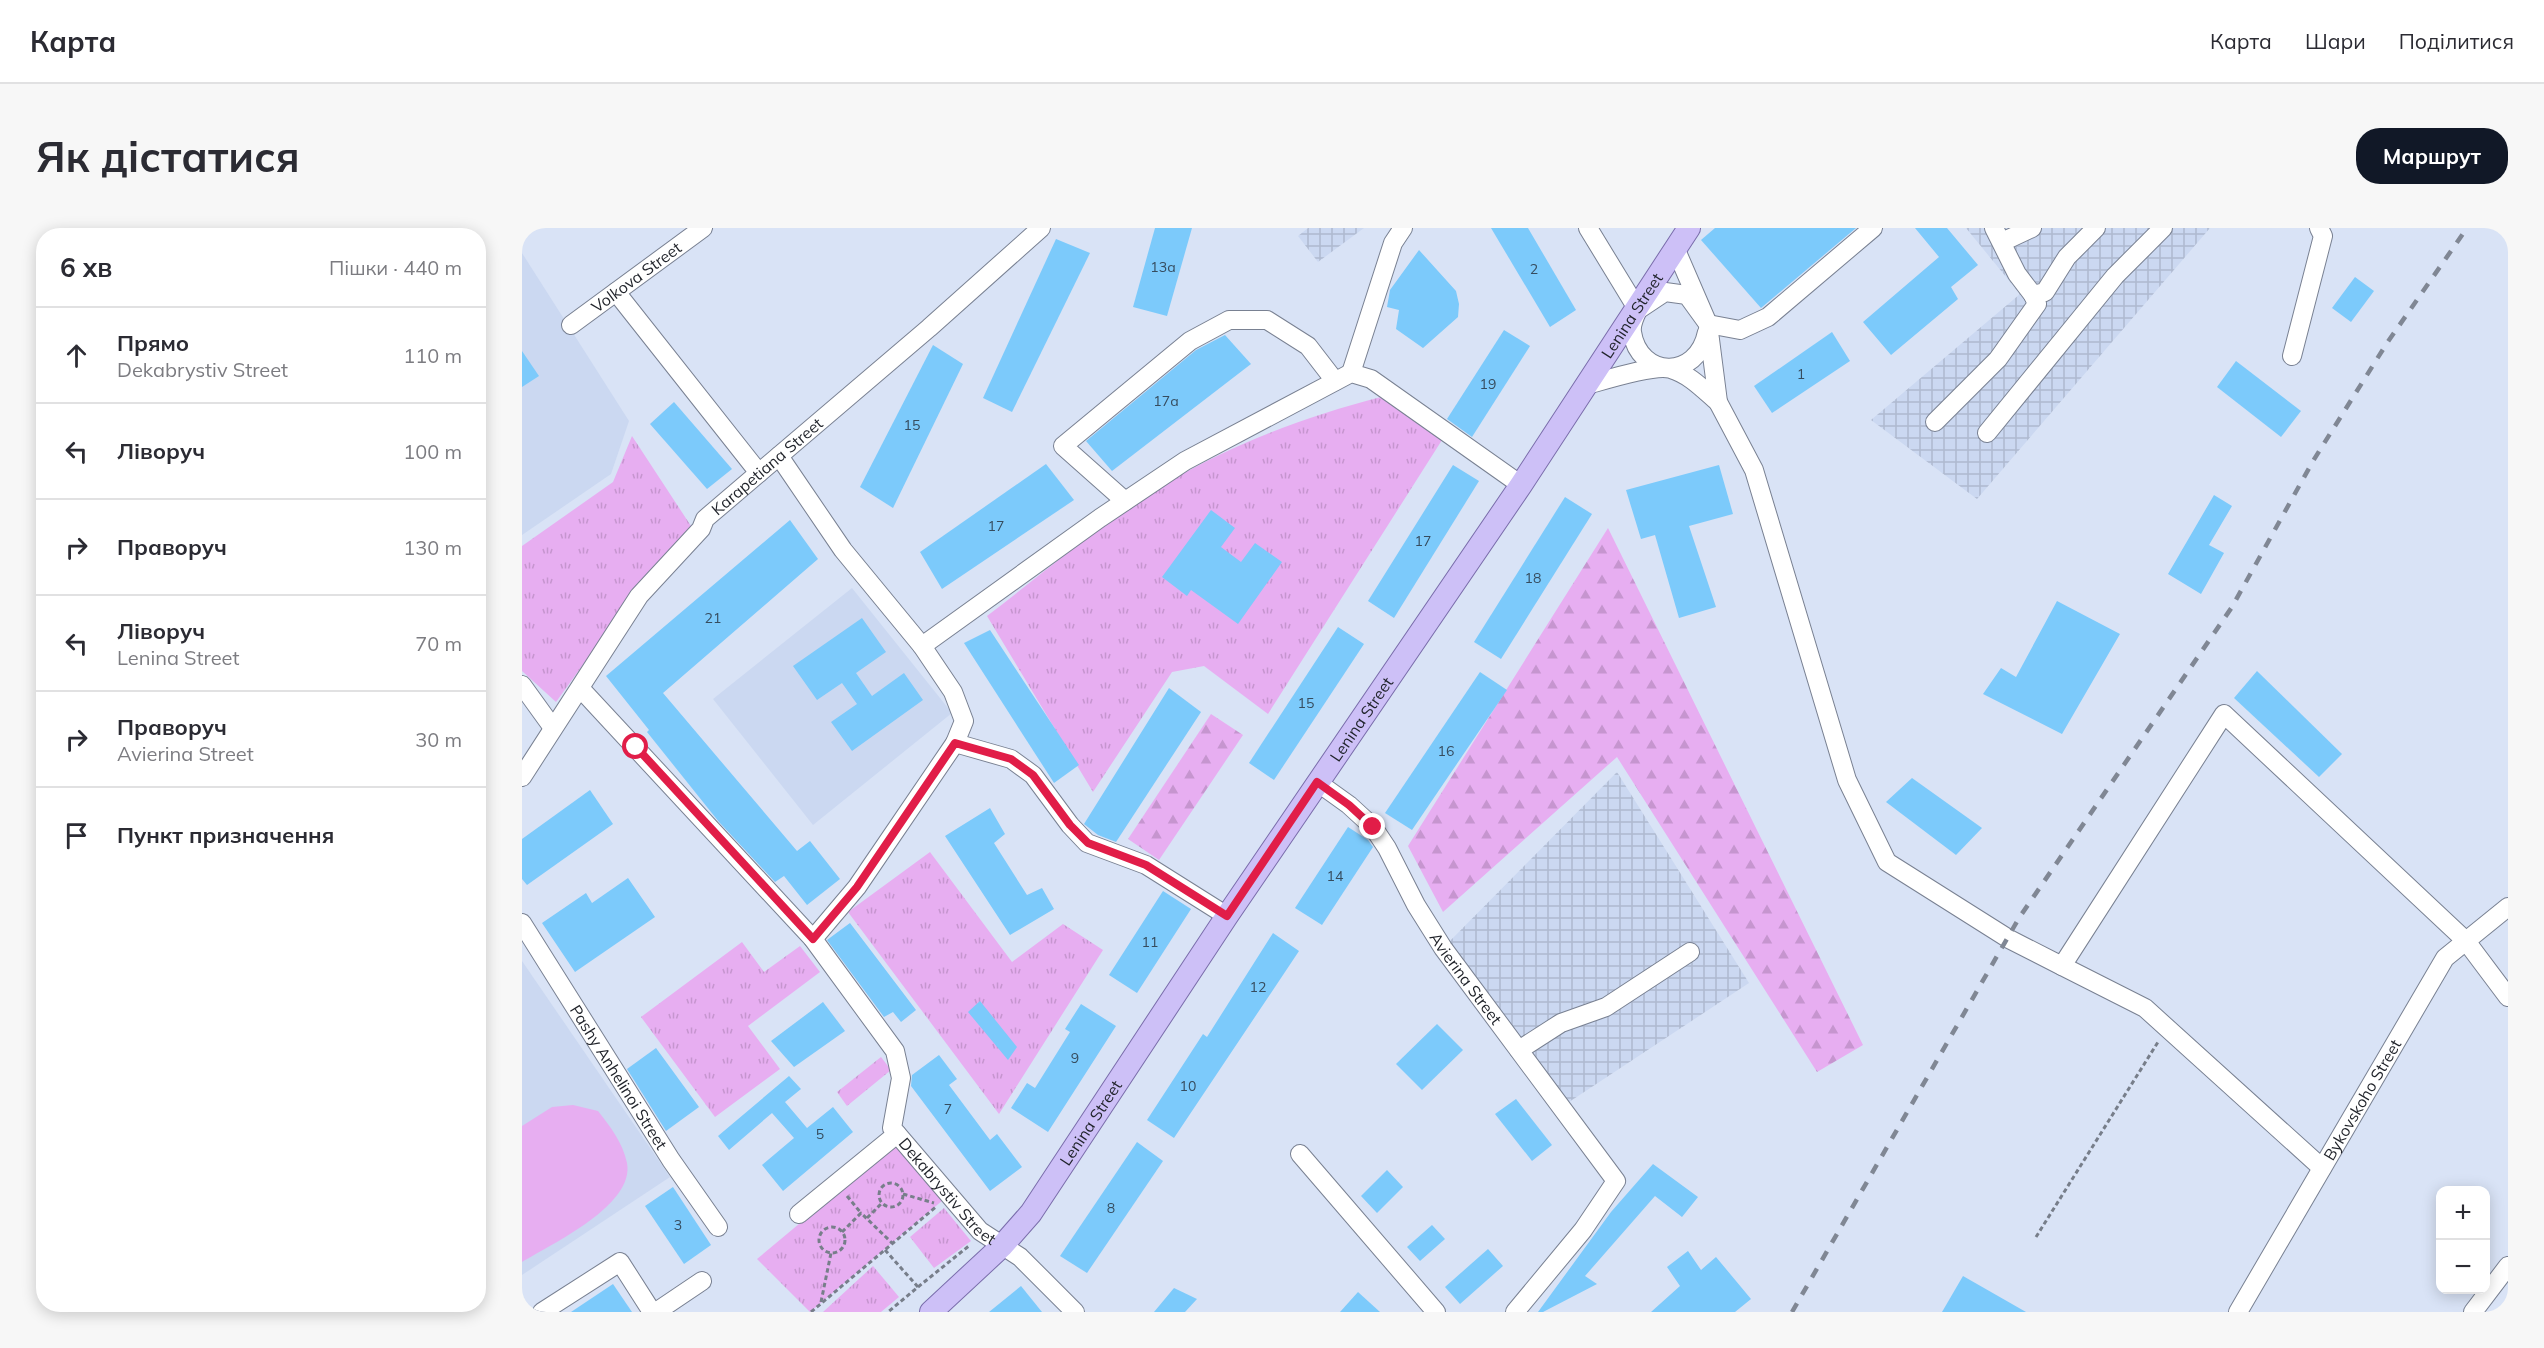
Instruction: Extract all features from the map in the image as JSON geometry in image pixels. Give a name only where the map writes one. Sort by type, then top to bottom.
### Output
[{"type":"main road","name":"Lenina Street","points":[[931,1312],[993,1240],[1031,1213],[1317,782],[1638,310],[1689,228]]},
{"type":"street","name":"Volkova Street","points":[[571,325],[703,228]]},
{"type":"street","name":"Karapetiana Street","points":[[522,777],[639,596],[701,529],[705,519],[929,328],[1041,228]]},
{"type":"street","points":[[1343,377],[1393,243],[1403,228]]},
{"type":"street","points":[[1588,228],[1638,310]]},
{"type":"street","points":[[1718,402],[1694,381],[1670,368],[1650,363],[1637,350],[1632,330],[1638,310],[1665,292],[1687,295],[1708,324],[1740,330],[1768,317],[1873,228]]},
{"type":"street","points":[[1935,422],[1998,359],[2037,304],[2017,274],[1998,235],[2032,228]]},
{"type":"street","points":[[2033,295],[2045,292],[2067,256],[2096,228]]},
{"type":"street","points":[[1987,433],[2115,276],[2163,228]]},
{"type":"street","points":[[2292,356],[2323,236],[2319,228]]},
{"type":"street","points":[[1676,250],[1708,324],[1718,402],[1754,470],[1847,780],[1887,862],[2009,939],[2145,1008],[2322,1168]]},
{"type":"street","points":[[616,292],[759,473]]},
{"type":"street","points":[[1125,501],[1063,446],[1190,341],[1229,320],[1267,320],[1308,346],[1343,377]]},
{"type":"street","points":[[1587,385],[1626,374],[1689,363],[1703,349],[1708,324]]},
{"type":"street","points":[[922,646],[1125,501],[1185,461],[1343,377],[1371,379],[1521,485]]},
{"type":"street","points":[[779,456],[843,550],[922,646],[953,692],[964,721],[955,743],[857,887],[813,939]]},
{"type":"street","points":[[522,685],[553,728]]},
{"type":"street","name":"Dekabrystiv Street","points":[[580,688],[813,939],[895,1051],[901,1078],[892,1128],[944,1200],[993,1240],[1020,1257],[1075,1312]]},
{"type":"street","points":[[2062,966],[2224,714],[2466,941],[2508,997]]},
{"type":"street","points":[[955,743],[1011,759],[1033,775],[1070,825],[1088,843],[1146,865],[1227,916]]},
{"type":"street","name":"Avierina Street","points":[[1317,782],[1349,805],[1373,827],[1387,848],[1416,905],[1443,948],[1616,1181],[1583,1230],[1515,1312]]},
{"type":"street","name":"Bykovskoho Street","points":[[2238,1312],[2445,958],[2508,907]]},
{"type":"street","name":"Pashy Anhelinoi Street","points":[[522,923],[671,1160],[718,1227]]},
{"type":"street","points":[[1519,1050],[1561,1023],[1606,1007],[1690,952]]},
{"type":"street","points":[[799,1215],[897,1134]]},
{"type":"street","points":[[1300,1154],[1436,1312]]},
{"type":"street","points":[[542,1312],[620,1262],[654,1312],[702,1281]]},
{"type":"street","points":[[2473,1312],[2508,1266]]},
{"type":"path","points":[[2036,1237],[2166,1028]]},
{"type":"path","points":[[888,1183],[900,1187],[903,1194],[901,1202],[888,1207],[882,1203],[880,1192],[888,1183]]},
{"type":"path","points":[[836,1184],[861,1213],[893,1243]]},
{"type":"path","points":[[903,1194],[944,1200]]},
{"type":"path","points":[[811,1312],[944,1200]]},
{"type":"path","points":[[867,1218],[882,1203]]},
{"type":"path","points":[[842,1232],[861,1213]]},
{"type":"path","points":[[831,1227],[842,1232],[844,1244],[840,1251],[831,1253],[821,1246],[821,1234],[831,1227]]},
{"type":"path","points":[[888,1312],[918,1287],[993,1240]]},
{"type":"path","points":[[884,1250],[918,1287]]},
{"type":"path","points":[[821,1304],[831,1253]]},
{"type":"shaded area","points":[[1308,228],[1364,228],[1318,262],[1298,236]]},
{"type":"shaded area","points":[[1966,228],[2210,228],[1977,499],[1871,420],[2020,294]]},
{"type":"shaded area","points":[[522,253],[629,421],[611,474],[522,535]]},
{"type":"shaded area","points":[[852,588],[952,713],[813,825],[713,699]]},
{"type":"shaded area","points":[[1617,772],[1749,983],[1563,1106],[1443,948]]},
{"type":"shaded area","points":[[522,961],[670,1177],[522,1275]]},
{"type":"green space","points":[[1381,397],[1441,432],[1442,440],[1268,714],[1204,666],[1172,672],[1093,792],[987,616],[1100,528],[1146,496],[1195,467],[1272,432]]},
{"type":"green space","points":[[632,436],[691,526],[631,593],[616,619],[556,702],[522,671],[522,546],[613,482]]},
{"type":"green space","points":[[1608,528],[1863,1045],[1817,1072],[1617,757],[1443,912],[1408,846]]},
{"type":"green space","points":[[1211,714],[1243,735],[1159,860],[1128,839]]},
{"type":"green space","points":[[930,852],[1012,962],[1063,924],[1103,950],[999,1114],[848,912]]},
{"type":"green space","points":[[742,942],[764,972],[800,946],[820,972],[748,1026],[780,1069],[715,1117],[641,1017]]},
{"type":"green space","points":[[881,1057],[891,1070],[847,1106],[837,1092]]},
{"type":"green space","points":[[573,1105],[598,1111],[607,1123],[625,1156],[626,1179],[618,1194],[589,1222],[522,1262],[522,1126],[552,1107]]},
{"type":"green space","points":[[901,1139],[949,1195],[810,1312],[757,1259]]},
{"type":"green space","points":[[944,1208],[971,1241],[934,1268],[910,1237]]},
{"type":"green space","points":[[873,1266],[899,1297],[881,1312],[823,1312]]},
{"type":"building","points":[[1155,228],[1192,228],[1167,316],[1133,307]]},
{"type":"building","points":[[1491,228],[1528,228],[1576,310],[1550,327]]},
{"type":"building","points":[[1715,228],[1856,228],[1761,308],[1701,240]]},
{"type":"building","points":[[1915,228],[1947,228],[1978,265],[1951,287],[1958,299],[1891,355],[1863,322],[1939,257]]},
{"type":"building","points":[[1056,239],[1090,253],[1012,412],[983,398]]},
{"type":"building","points":[[1419,250],[1456,291],[1459,304],[1458,317],[1423,348],[1396,329],[1399,310],[1387,307],[1390,290]]},
{"type":"building","points":[[2355,277],[2374,291],[2351,322],[2332,308]]},
{"type":"building","points":[[1504,330],[1530,346],[1472,437],[1447,419]]},
{"type":"building","points":[[1832,332],[1850,361],[1772,413],[1754,386]]},
{"type":"building","points":[[1225,335],[1251,364],[1112,471],[1086,441],[1196,350]]},
{"type":"building","points":[[933,345],[963,364],[893,508],[860,487]]},
{"type":"building","points":[[522,351],[539,376],[522,387]]},
{"type":"building","points":[[2236,361],[2301,411],[2281,437],[2217,387]]},
{"type":"building","points":[[674,402],[732,469],[707,489],[650,424]]},
{"type":"building","points":[[1046,464],[1074,500],[942,589],[920,552]]},
{"type":"building","points":[[1453,465],[1479,481],[1394,618],[1368,601]]},
{"type":"building","points":[[1719,465],[1733,514],[1689,526],[1716,607],[1679,618],[1655,535],[1641,539],[1626,490]]},
{"type":"building","points":[[2214,495],[2232,506],[2209,545],[2224,553],[2201,594],[2168,574]]},
{"type":"building","points":[[1565,497],[1592,514],[1501,659],[1474,642]]},
{"type":"building","points":[[1211,510],[1235,528],[1221,547],[1241,562],[1255,543],[1282,562],[1238,624],[1191,590],[1187,596],[1162,577]]},
{"type":"building","points":[[790,520],[818,559],[663,693],[797,851],[810,841],[840,879],[807,905],[784,876],[775,882],[719,822],[647,732],[649,730],[606,676]]},
{"type":"building","points":[[2057,601],[2120,634],[2062,734],[1983,694],[2001,668],[2016,677]]},
{"type":"building","points":[[862,618],[886,652],[856,673],[872,696],[904,673],[923,700],[852,751],[831,722],[857,704],[842,683],[817,700],[793,666]]},
{"type":"building","points":[[1338,627],[1364,644],[1274,780],[1249,763]]},
{"type":"building","points":[[990,630],[1079,765],[1054,783],[964,643]]},
{"type":"building","points":[[2257,671],[2342,754],[2319,777],[2234,698]]},
{"type":"building","points":[[1480,672],[1507,690],[1412,830],[1385,813]]},
{"type":"building","points":[[1169,688],[1201,712],[1116,842],[1098,835],[1084,824]]},
{"type":"building","points":[[1912,778],[1982,828],[1956,855],[1886,802]]},
{"type":"building","points":[[590,790],[613,824],[527,885],[522,879],[522,839]]},
{"type":"building","points":[[990,808],[1005,834],[994,843],[1027,895],[1042,888],[1054,909],[1010,935],[945,836]]},
{"type":"building","points":[[1348,827],[1368,840],[1373,847],[1322,925],[1295,908]]},
{"type":"building","points":[[628,878],[655,917],[575,972],[542,923],[586,893],[592,903]]},
{"type":"building","points":[[1163,891],[1191,909],[1137,993],[1109,975]]},
{"type":"building","points":[[850,923],[916,1010],[901,1022],[893,1012],[884,1017],[827,940]]},
{"type":"building","points":[[1273,933],[1299,951],[1174,1138],[1147,1120],[1203,1034],[1207,1037]]},
{"type":"building","points":[[980,1001],[1017,1047],[1008,1060],[968,1012]]},
{"type":"building","points":[[823,1002],[845,1031],[794,1067],[771,1041]]},
{"type":"building","points":[[1081,1004],[1116,1026],[1048,1132],[1011,1108],[1027,1083],[1035,1088],[1070,1032],[1065,1029]]},
{"type":"building","points":[[1437,1024],[1463,1050],[1422,1090],[1396,1064]]},
{"type":"building","points":[[656,1048],[699,1107],[666,1131],[627,1069]]},
{"type":"building","points":[[939,1055],[957,1079],[949,1085],[990,1140],[997,1134],[1022,1167],[990,1191],[911,1086],[912,1075]]},
{"type":"building","points":[[789,1076],[801,1089],[785,1102],[807,1128],[833,1107],[853,1132],[783,1191],[762,1165],[794,1138],[772,1113],[729,1150],[718,1136]]},
{"type":"building","points":[[1516,1099],[1552,1145],[1532,1161],[1495,1114]]},
{"type":"building","points":[[1137,1142],[1163,1161],[1087,1273],[1060,1256]]},
{"type":"building","points":[[1653,1164],[1698,1197],[1682,1217],[1655,1196],[1585,1276],[1597,1284],[1543,1312],[1538,1312],[1611,1212]]},
{"type":"building","points":[[1387,1170],[1403,1187],[1377,1213],[1361,1196]]},
{"type":"building","points":[[673,1187],[711,1245],[684,1264],[645,1206]]},
{"type":"building","points":[[1432,1225],[1445,1239],[1420,1261],[1407,1247]]},
{"type":"building","points":[[1488,1249],[1503,1266],[1460,1304],[1445,1287]]},
{"type":"building","points":[[1688,1251],[1701,1270],[1716,1257],[1751,1299],[1735,1312],[1651,1312],[1680,1286],[1667,1267]]},
{"type":"building","points":[[1963,1276],[2026,1312],[1942,1312]]},
{"type":"building","points":[[613,1284],[632,1312],[571,1312]]},
{"type":"building","points":[[1021,1286],[1042,1312],[989,1312]]},
{"type":"building","points":[[1174,1288],[1197,1299],[1185,1312],[1154,1312]]},
{"type":"building","points":[[1358,1292],[1380,1312],[1340,1312]]},
{"type":"railway","points":[[1792,1312],[2019,918],[2232,607],[2313,461],[2387,343],[2467,228]]},
{"type":"route","points":[[636,747],[813,939],[857,887],[955,743],[1011,759],[1033,775],[1070,825],[1088,843],[1146,865],[1227,916],[1317,782],[1349,805],[1373,827]]}]
